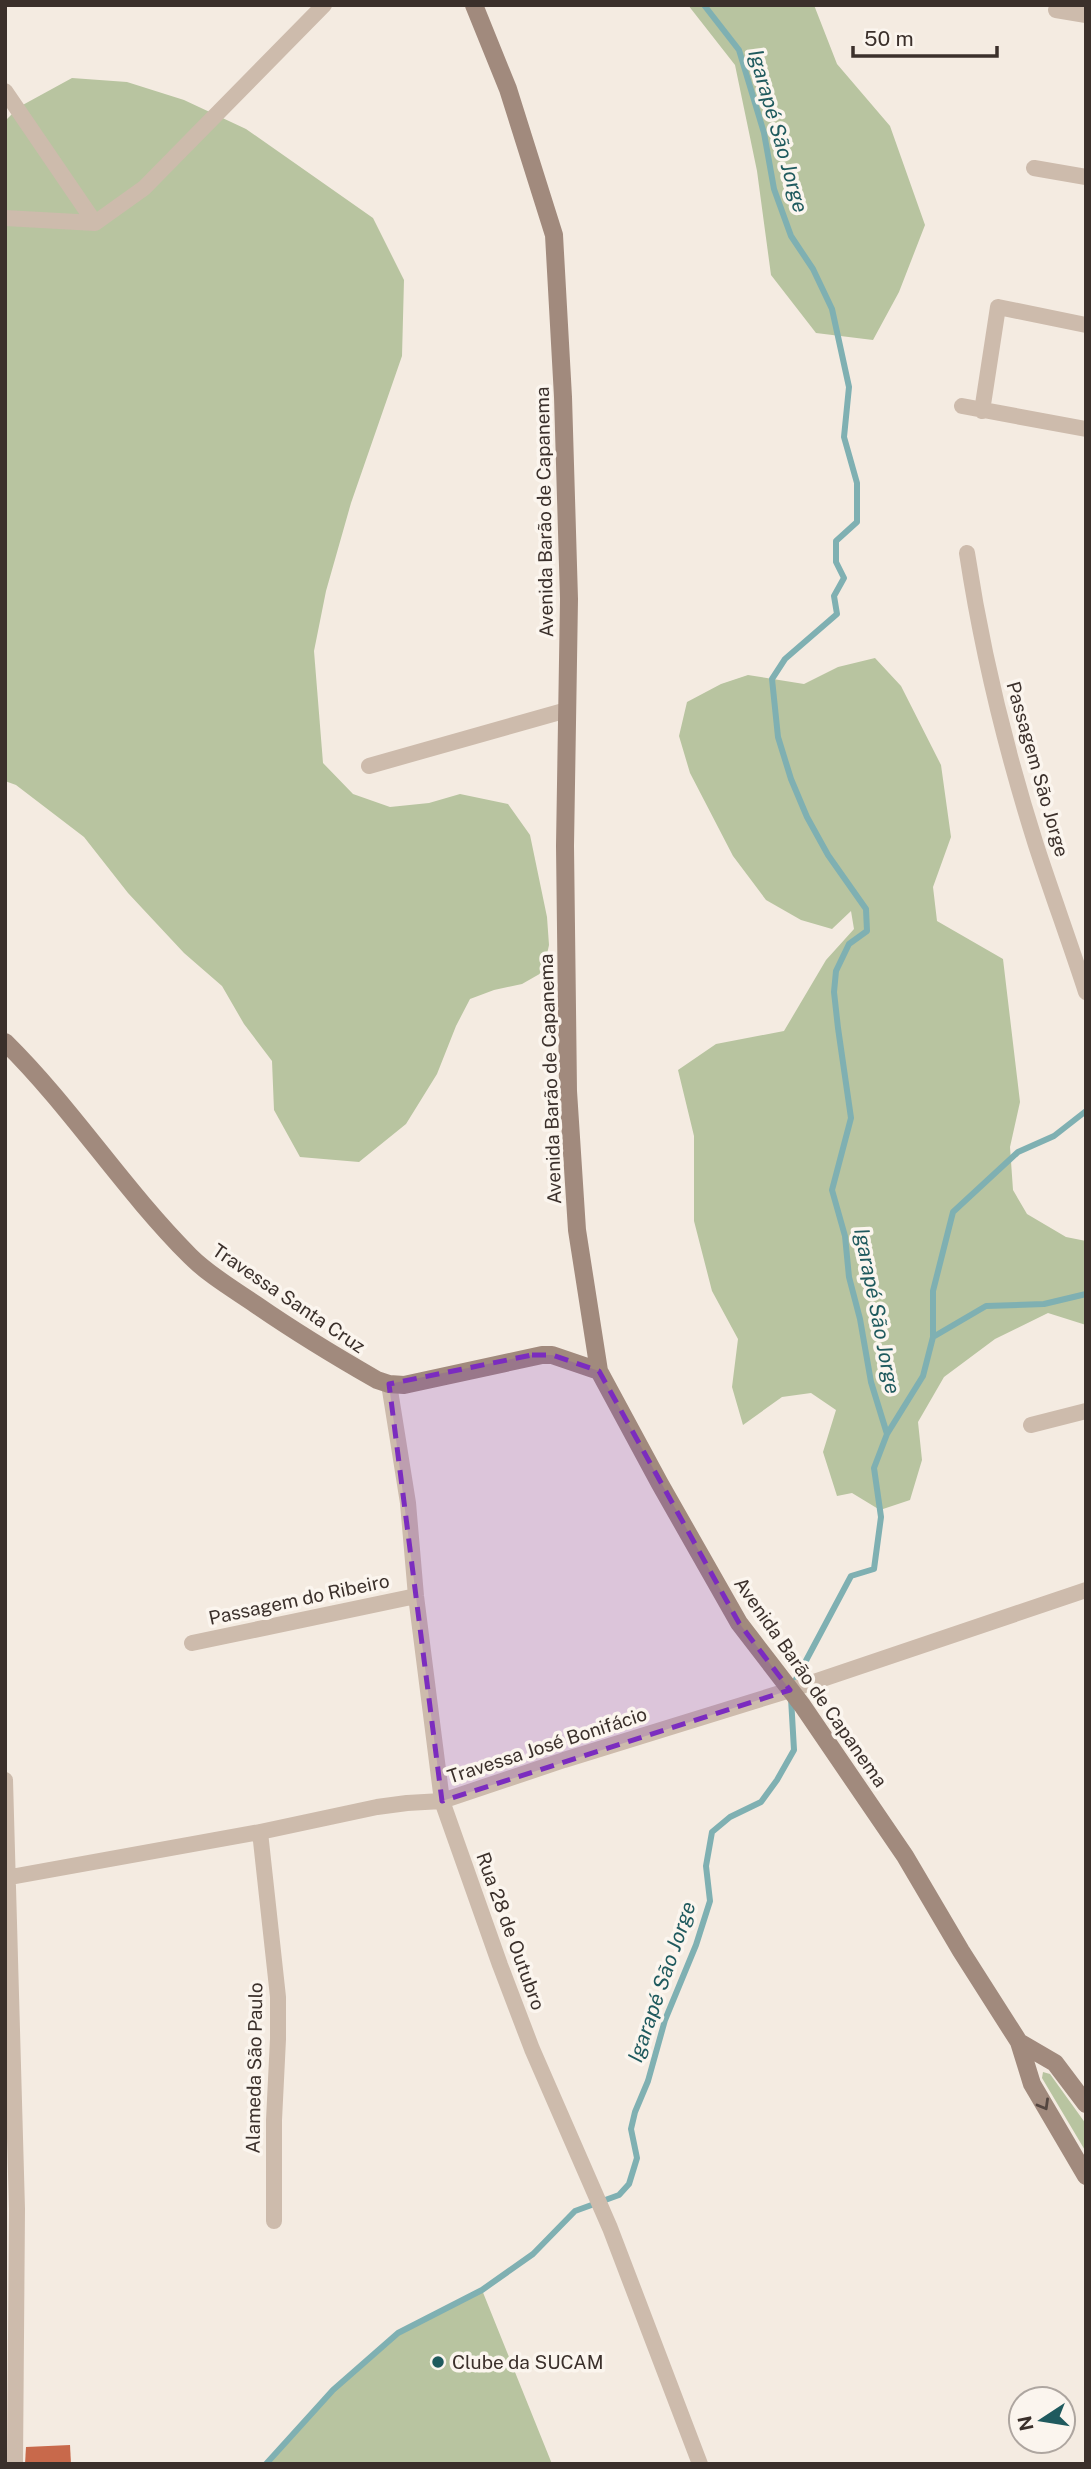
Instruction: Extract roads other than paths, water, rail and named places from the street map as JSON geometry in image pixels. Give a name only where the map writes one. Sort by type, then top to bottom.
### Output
[{"type":"street","points":[[5,218],[95,223],[144,188],[324,5]]},
{"type":"street","name":"Avenida Barão de Capanema","points":[[474,5],[508,89],[554,235],[564,397],[569,598],[565,846],[568,1091],[577,1230],[599,1371],[739,1623],[790,1690],[905,1856],[1019,2042],[1032,2084],[1086,2176]]},
{"type":"street","points":[[1056,10],[1086,15]]},
{"type":"street","points":[[5,91],[95,223]]},
{"type":"street","points":[[1034,168],[1086,177]]},
{"type":"street","points":[[982,411],[998,307],[1086,325]]},
{"type":"street","points":[[962,406],[1086,429]]},
{"type":"street","name":"Passagem São Jorge","points":[[967,553],[974,598],[1001,718],[1035,844],[1086,992]]},
{"type":"street","points":[[369,766],[567,709]]},
{"type":"street","name":"Travessa Santa Cruz","points":[[5,1042],[37,1073],[192,1258],[285,1324],[377,1380],[389,1384]]},
{"type":"street","points":[[389,1384],[415,1383],[532,1355],[552,1355],[599,1371]]},
{"type":"street","name":"Rua 28 de Outubro","points":[[389,1384],[408,1503],[416,1596],[442,1801],[527,2037],[610,2228],[700,2464]]},
{"type":"street","points":[[1031,1425],[1086,1411]]},
{"type":"street","name":"Travessa José Bonifácio","points":[[7,1878],[260,1832],[377,1807],[407,1802],[442,1801],[564,1759],[790,1690],[1086,1590]]},
{"type":"street","name":"Passagem do Ribeiro","points":[[192,1643],[416,1596]]},
{"type":"street","points":[[5,1780],[17,2209],[15,2464]]},
{"type":"street","name":"Alameda São Paulo","points":[[260,1832],[278,1997],[274,2221]]},
{"type":"street","name":"Avenida Barão de Capanema","points":[[1019,2042],[1055,2063],[1086,2104]]},
{"type":"waterway","name":"Igarapé São Jorge","points":[[704,5],[739,50],[764,133],[774,189],[791,236],[813,269],[832,309],[849,387],[844,437],[857,483],[857,522],[836,541],[836,562],[844,578],[834,596],[837,614],[785,659],[772,679],[778,737],[791,779],[807,817],[828,855],[866,909],[867,931],[849,944],[836,971],[834,992],[851,1118],[832,1190],[845,1236],[849,1277],[860,1319],[871,1382],[887,1434],[874,1468],[881,1517],[874,1569],[851,1576],[793,1685]]},
{"type":"waterway","points":[[933,1337],[933,1291],[953,1212],[1018,1152],[1054,1136],[1086,1111]]},
{"type":"waterway","points":[[887,1434],[923,1376],[933,1337],[986,1306],[1044,1304],[1086,1294]]},
{"type":"waterway","name":"Igarapé São Jorge","points":[[266,2464],[333,2390],[398,2333],[482,2290],[533,2254],[575,2211],[619,2195],[629,2184],[637,2158],[631,2129],[635,2112],[648,2081],[665,2020],[696,1945],[710,1901],[706,1866],[712,1832],[730,1817],[761,1802],[777,1780],[794,1750],[791,1698]]},
{"type":"place","name":"Clube da SUCAM","points":[[438,2362]]}]
